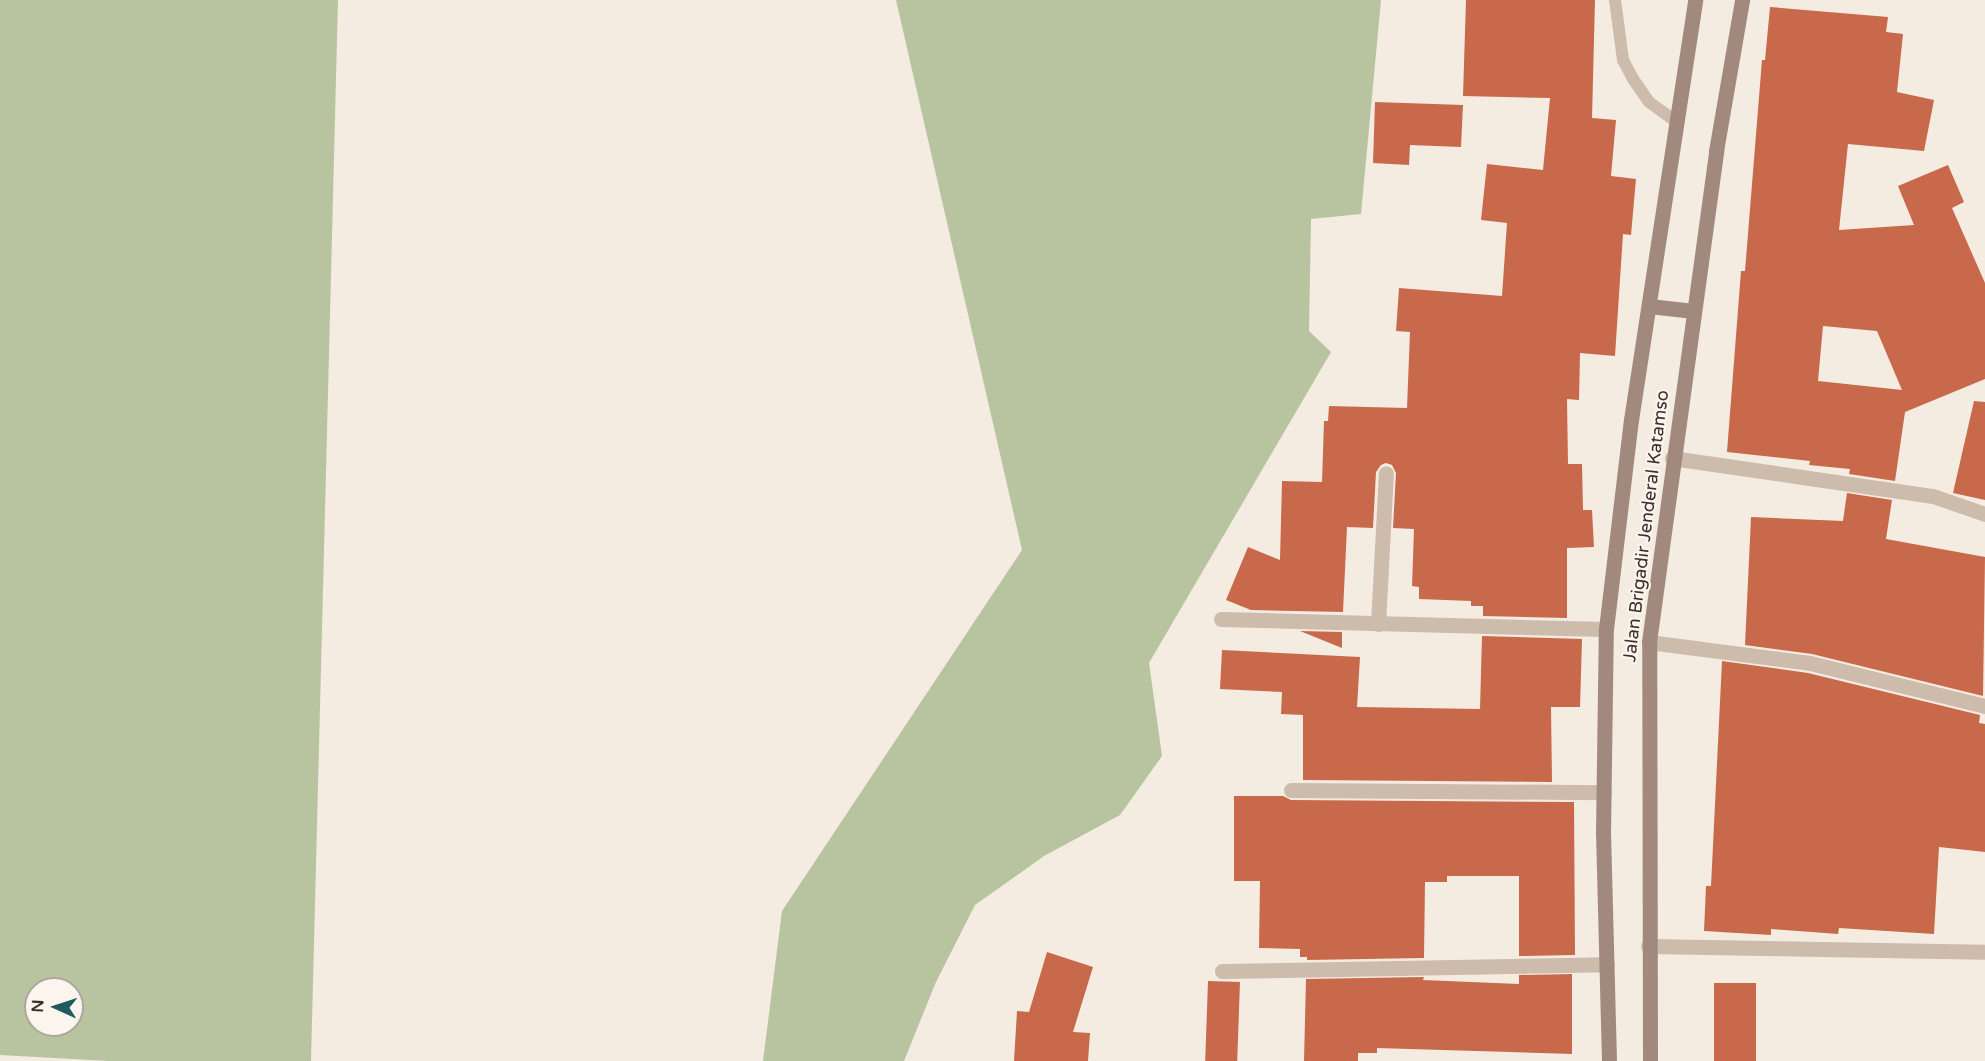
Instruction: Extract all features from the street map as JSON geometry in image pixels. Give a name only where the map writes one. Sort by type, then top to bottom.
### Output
[{"type":"main road","name":"Jalan Brigadir Jenderal Katamso","points":[[1609,1061],[1604,792],[1606,629],[1631,420],[1695,0]]},
{"type":"main road","name":"Jalan Brigadir Jenderal Katamso","points":[[1650,1061],[1649,642],[1672,458],[1716,151],[1742,0]]},
{"type":"main road","points":[[1649,306],[1694,311]]},
{"type":"street","points":[[1672,458],[1933,496],[1985,514]]},
{"type":"street","points":[[1378,624],[1386,473]]},
{"type":"street","points":[[1221,620],[1606,629]]},
{"type":"street","points":[[1649,642],[1810,663],[1985,706]]},
{"type":"street","points":[[1291,790],[1604,792]]},
{"type":"street","points":[[1648,946],[1985,952]]},
{"type":"street","points":[[1222,971],[1607,964]]},
{"type":"lane","points":[[1615,0],[1623,60],[1649,102],[1678,123]]},
{"type":"green space","points":[[0,0],[338,0],[311,1061],[109,1061],[0,1055]]},
{"type":"green space","points":[[896,0],[1381,0],[1361,214],[1311,219],[1309,331],[1331,352],[1149,663],[1162,756],[1120,815],[1044,856],[975,905],[936,982],[904,1061],[763,1061],[782,911],[1022,550]]},
{"type":"building","points":[[1466,0],[1595,0],[1592,118],[1616,120],[1611,176],[1636,179],[1631,235],[1623,234],[1615,356],[1580,353],[1579,400],[1567,399],[1568,464],[1582,464],[1583,510],[1592,510],[1594,547],[1567,548],[1567,618],[1483,616],[1483,606],[1471,606],[1471,601],[1419,599],[1419,587],[1412,586],[1414,529],[1393,528],[1396,473],[1392,465],[1386,463],[1381,465],[1376,472],[1373,528],[1347,527],[1343,612],[1251,610],[1226,600],[1248,547],[1280,560],[1282,481],[1322,482],[1324,421],[1328,421],[1329,406],[1407,408],[1410,332],[1396,331],[1399,288],[1502,296],[1507,223],[1481,220],[1487,164],[1543,170],[1550,98],[1463,96]]},
{"type":"building","points":[[1770,7],[1888,17],[1886,32],[1903,34],[1897,92],[1934,100],[1924,151],[1848,144],[1839,230],[1914,225],[1898,186],[1948,165],[1964,202],[1952,208],[1985,283],[1985,379],[1905,412],[1895,481],[1849,474],[1850,469],[1809,465],[1810,461],[1727,452],[1741,271],[1745,271],[1762,60],[1765,60]],"holes":[[[1823,326],[1877,331],[1902,390],[1818,381]]]},
{"type":"building","points":[[1375,102],[1463,105],[1461,147],[1410,145],[1409,165],[1373,163]]},
{"type":"building","points":[[1974,401],[1985,402],[1985,500],[1953,493]]},
{"type":"building","points":[[1847,493],[1892,500],[1886,539],[1985,557],[1983,696],[1812,654],[1745,645],[1751,517],[1843,521]]},
{"type":"building","points":[[1300,631],[1342,632],[1342,648]]},
{"type":"building","points":[[1482,636],[1582,639],[1580,707],[1551,707],[1552,782],[1303,780],[1303,715],[1281,714],[1282,692],[1220,689],[1222,650],[1360,657],[1357,707],[1480,709]]},
{"type":"building","points":[[1722,661],[1808,673],[1980,715],[1979,723],[1985,724],[1985,852],[1939,847],[1934,934],[1839,928],[1838,934],[1771,929],[1771,935],[1704,931],[1706,886],[1711,886]]},
{"type":"building","points":[[1234,796],[1283,796],[1291,800],[1574,802],[1575,955],[1519,956],[1519,876],[1447,876],[1447,882],[1425,882],[1424,958],[1307,960],[1307,957],[1300,957],[1300,949],[1259,948],[1260,881],[1234,881]]},
{"type":"building","points":[[1047,952],[1093,967],[1073,1032],[1090,1033],[1088,1061],[1014,1061],[1017,1011],[1029,1012]]},
{"type":"building","points":[[1572,974],[1572,1054],[1377,1048],[1377,1053],[1358,1053],[1358,1061],[1304,1061],[1306,979],[1424,977],[1423,980],[1519,984],[1519,975]]},
{"type":"building","points":[[1208,981],[1240,982],[1237,1061],[1205,1061]]},
{"type":"building","points":[[1714,983],[1756,983],[1756,1061],[1714,1061]]}]
